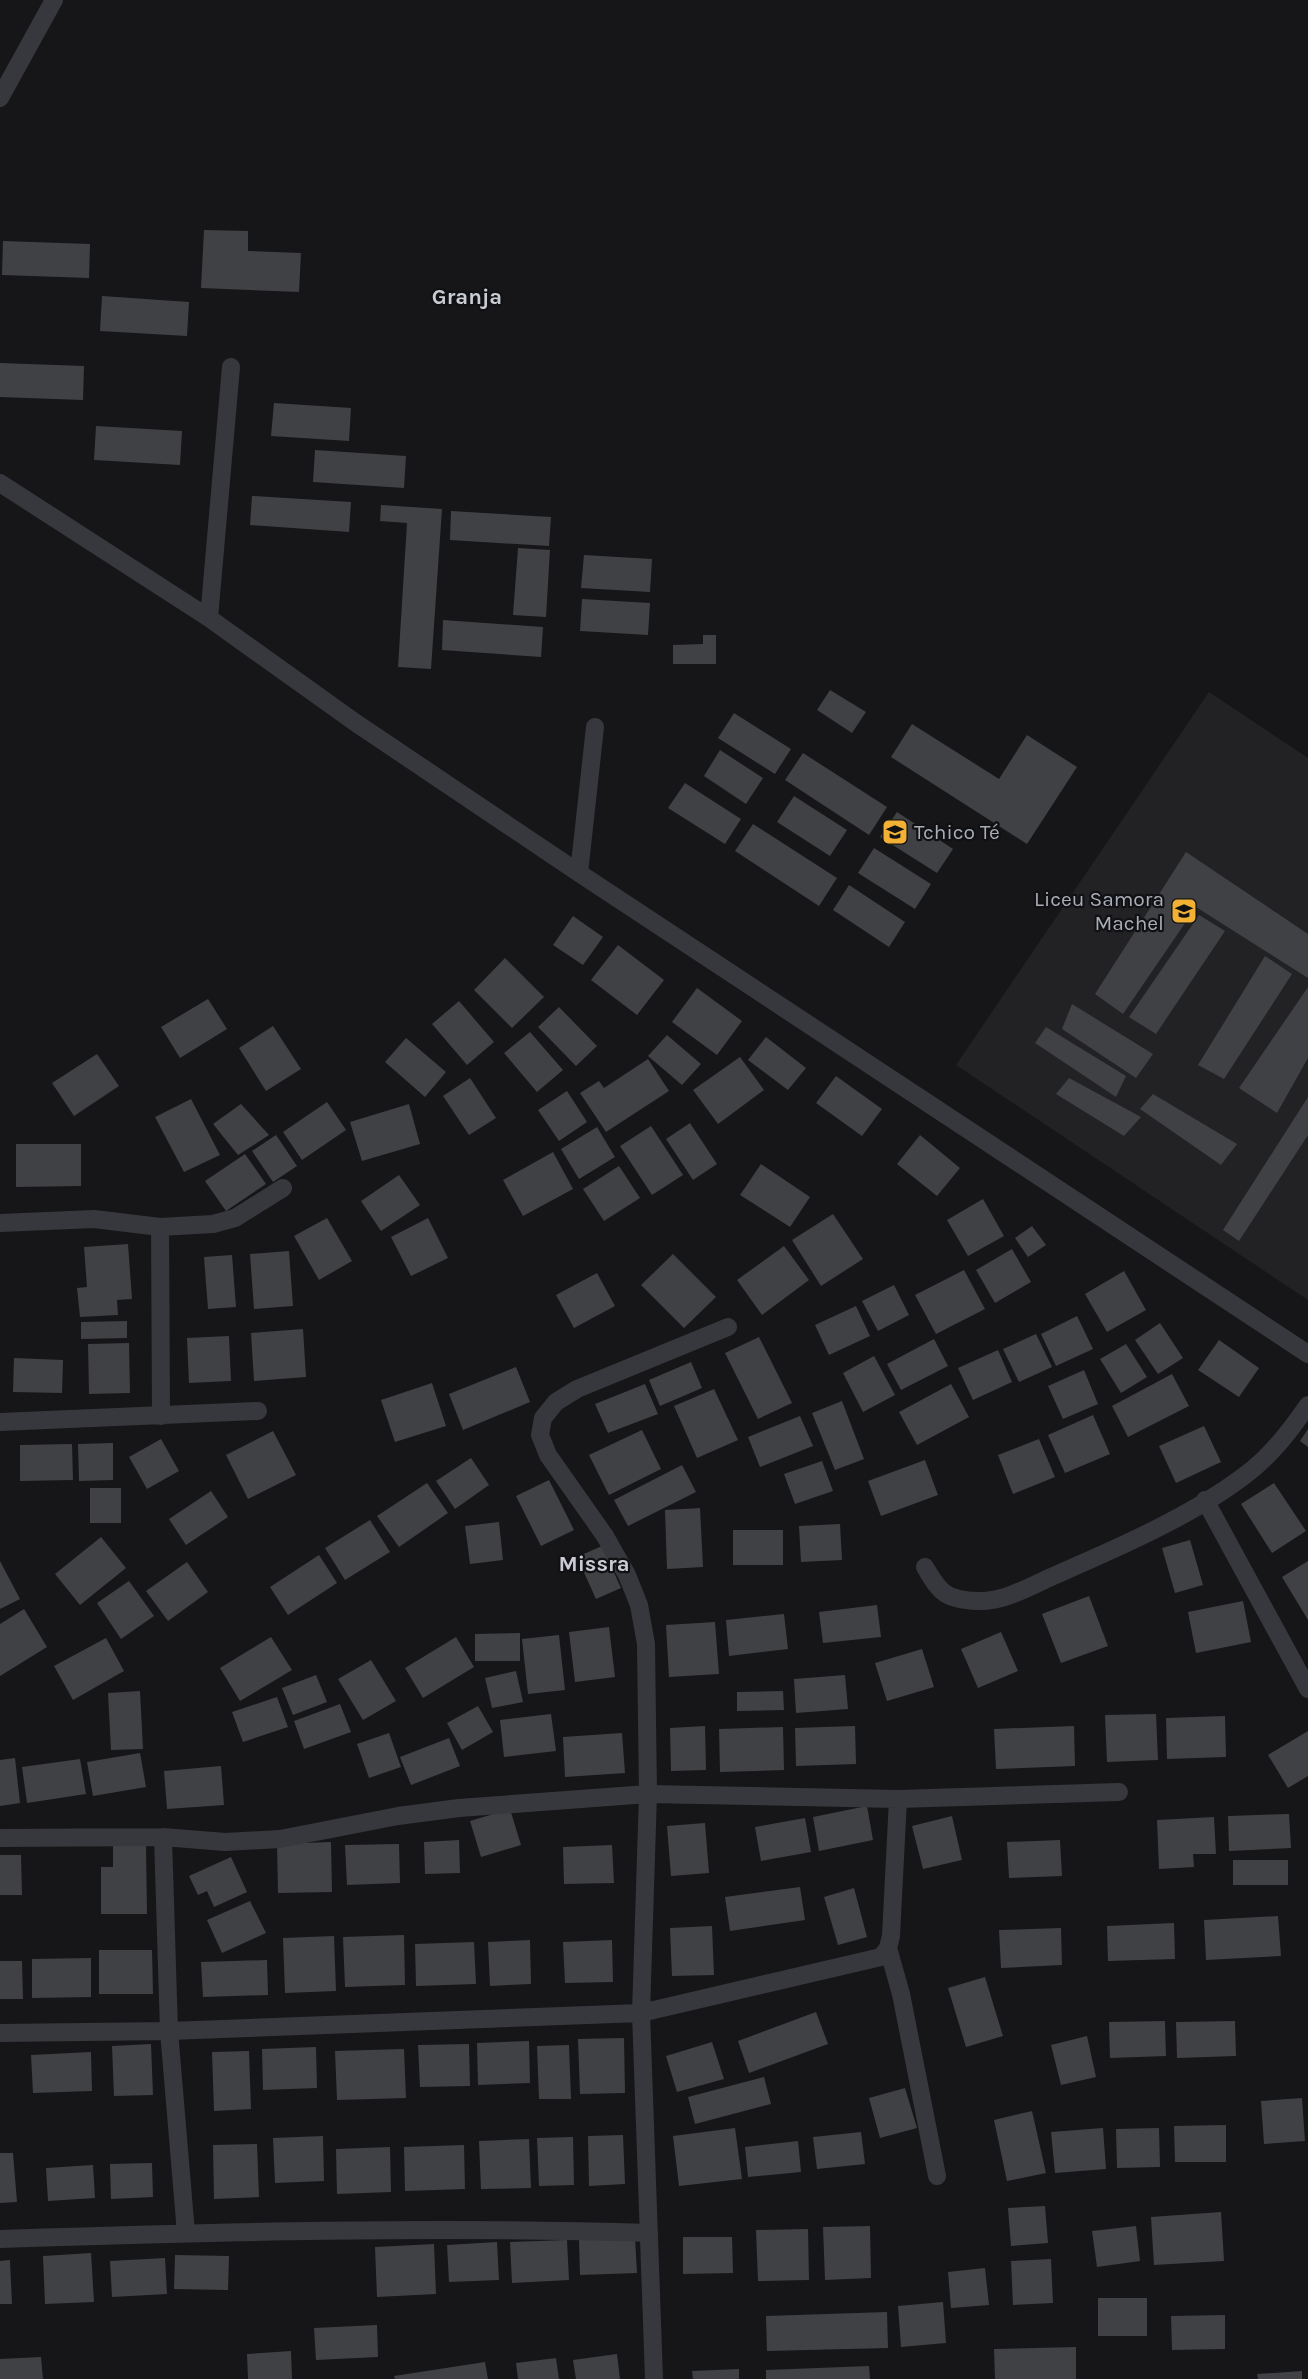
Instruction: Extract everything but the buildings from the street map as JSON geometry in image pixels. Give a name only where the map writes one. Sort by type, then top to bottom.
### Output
[{"type":"street","points":[[0,98],[54,0]]},
{"type":"street","points":[[209,618],[231,367]]},
{"type":"street","points":[[0,483],[209,618],[356,723],[579,873],[1308,1354]]},
{"type":"street","points":[[579,873],[595,727]]},
{"type":"street","points":[[0,1223],[94,1219],[160,1227],[213,1224],[235,1218],[283,1188]]},
{"type":"street","points":[[160,1227],[161,1416]]},
{"type":"street","points":[[654,2379],[641,2013],[648,1794],[646,1644],[639,1605],[627,1575],[605,1536],[548,1455],[540,1435],[543,1418],[556,1402],[577,1389],[728,1327]]},
{"type":"street","points":[[925,1567],[939,1591],[957,1599],[980,1602],[1009,1596],[1110,1551],[1245,1476],[1271,1451],[1308,1405]]},
{"type":"street","points":[[0,1422],[258,1411]]},
{"type":"street","points":[[1205,1500],[1308,1689]]},
{"type":"street","points":[[0,1838],[163,1837],[225,1842],[280,1839],[459,1808],[648,1794],[898,1799],[1119,1792]]},
{"type":"street","points":[[0,2033],[170,2031],[641,2013],[881,1957],[888,1948],[891,1936],[898,1799]]},
{"type":"street","points":[[163,1837],[170,2031],[186,2233]]},
{"type":"street","points":[[888,1948],[901,1994],[938,2176]]},
{"type":"street","points":[[0,2239],[186,2233],[504,2228],[649,2232]]},
{"type":"shaded area","name":"Liceu Samora Machel","points":[[1209,692],[1308,758],[1308,1300],[956,1065]]},
{"type":"place","name":"Tchico Té","points":[[895,832]]},
{"type":"place","name":"Liceu Samora Machel","points":[[1184,911]]},
{"type":"district","name":"Granja","points":[[467,296]]},
{"type":"district","name":"Missra","points":[[594,1563]]}]
